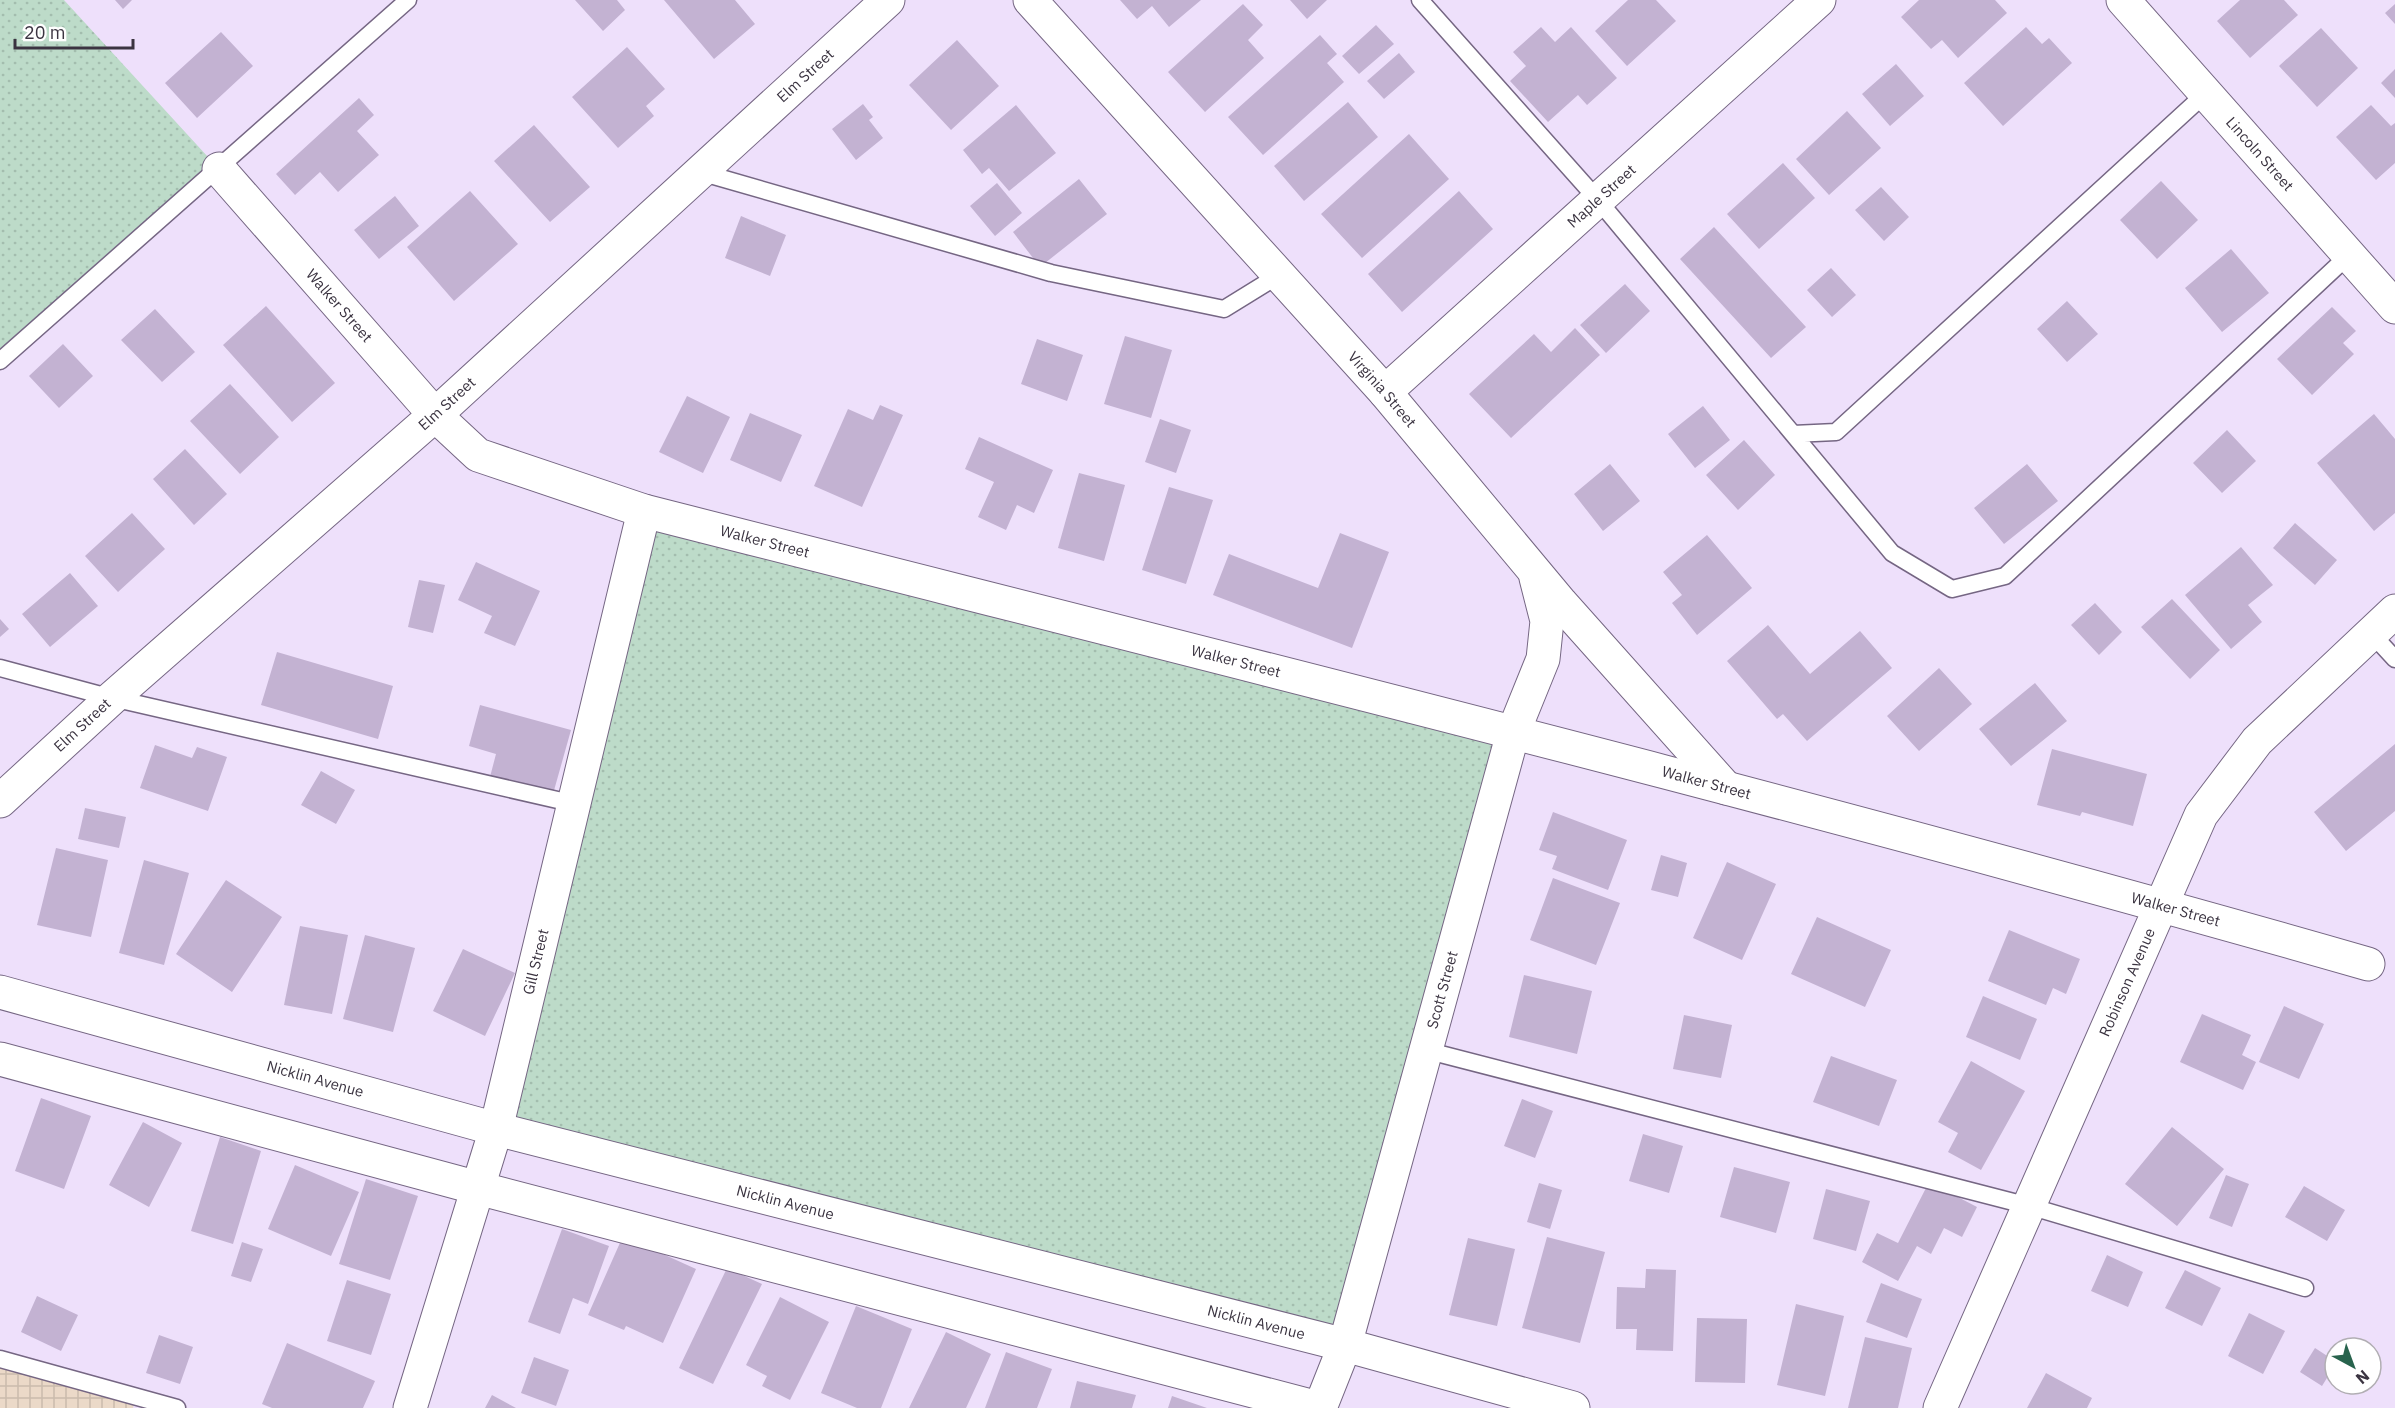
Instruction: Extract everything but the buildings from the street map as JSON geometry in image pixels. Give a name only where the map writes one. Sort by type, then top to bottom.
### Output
[{"type":"street","name":"Elm Street","points":[[0,801],[112,698],[435,415],[888,0]]},
{"type":"street","name":"Virginia Street","points":[[1030,0],[1385,392],[1534,571],[1726,788]]},
{"type":"street","name":"Maple Street","points":[[1385,392],[1819,0]]},
{"type":"street","name":"Lincoln Street","points":[[2123,0],[2395,306]]},
{"type":"street","name":"Walker Street","points":[[219,169],[435,415],[478,455],[644,511],[1726,788],[2161,905],[2368,964]]},
{"type":"street","name":"Gill Street","points":[[410,1408],[496,1129],[644,511]]},
{"type":"street","name":"Scott Street","points":[[1319,1408],[1345,1345],[1513,733],[1543,659],[1547,621],[1534,571]]},
{"type":"street","name":"Robinson Avenue","points":[[1940,1408],[2201,815],[2257,741],[2395,611]]},
{"type":"street","name":"Nicklin Avenue","points":[[0,992],[496,1129],[1345,1345],[1573,1408]]},
{"type":"street","points":[[0,1059],[478,1188],[1319,1408]]},
{"type":"lane","points":[[0,361],[408,0]]},
{"type":"lane","points":[[1420,0],[1598,200],[1892,553],[1953,589],[2005,576],[2349,255]]},
{"type":"lane","points":[[1793,434],[1836,432],[2206,93]]},
{"type":"lane","points":[[700,172],[1051,273],[1224,309],[1279,275]]},
{"type":"lane","points":[[2371,633],[2395,659]]},
{"type":"lane","points":[[0,668],[112,698],[575,804]]},
{"type":"lane","points":[[1425,1050],[2029,1206],[2305,1288]]},
{"type":"lane","points":[[0,1359],[177,1408]]},
{"type":"shaded area","points":[[0,1359],[136,1397],[133,1408],[0,1408]]},
{"type":"green space","points":[[0,0],[64,0],[219,169],[0,361]]},
{"type":"green space","points":[[644,511],[1513,733],[1345,1345],[496,1129]]}]
